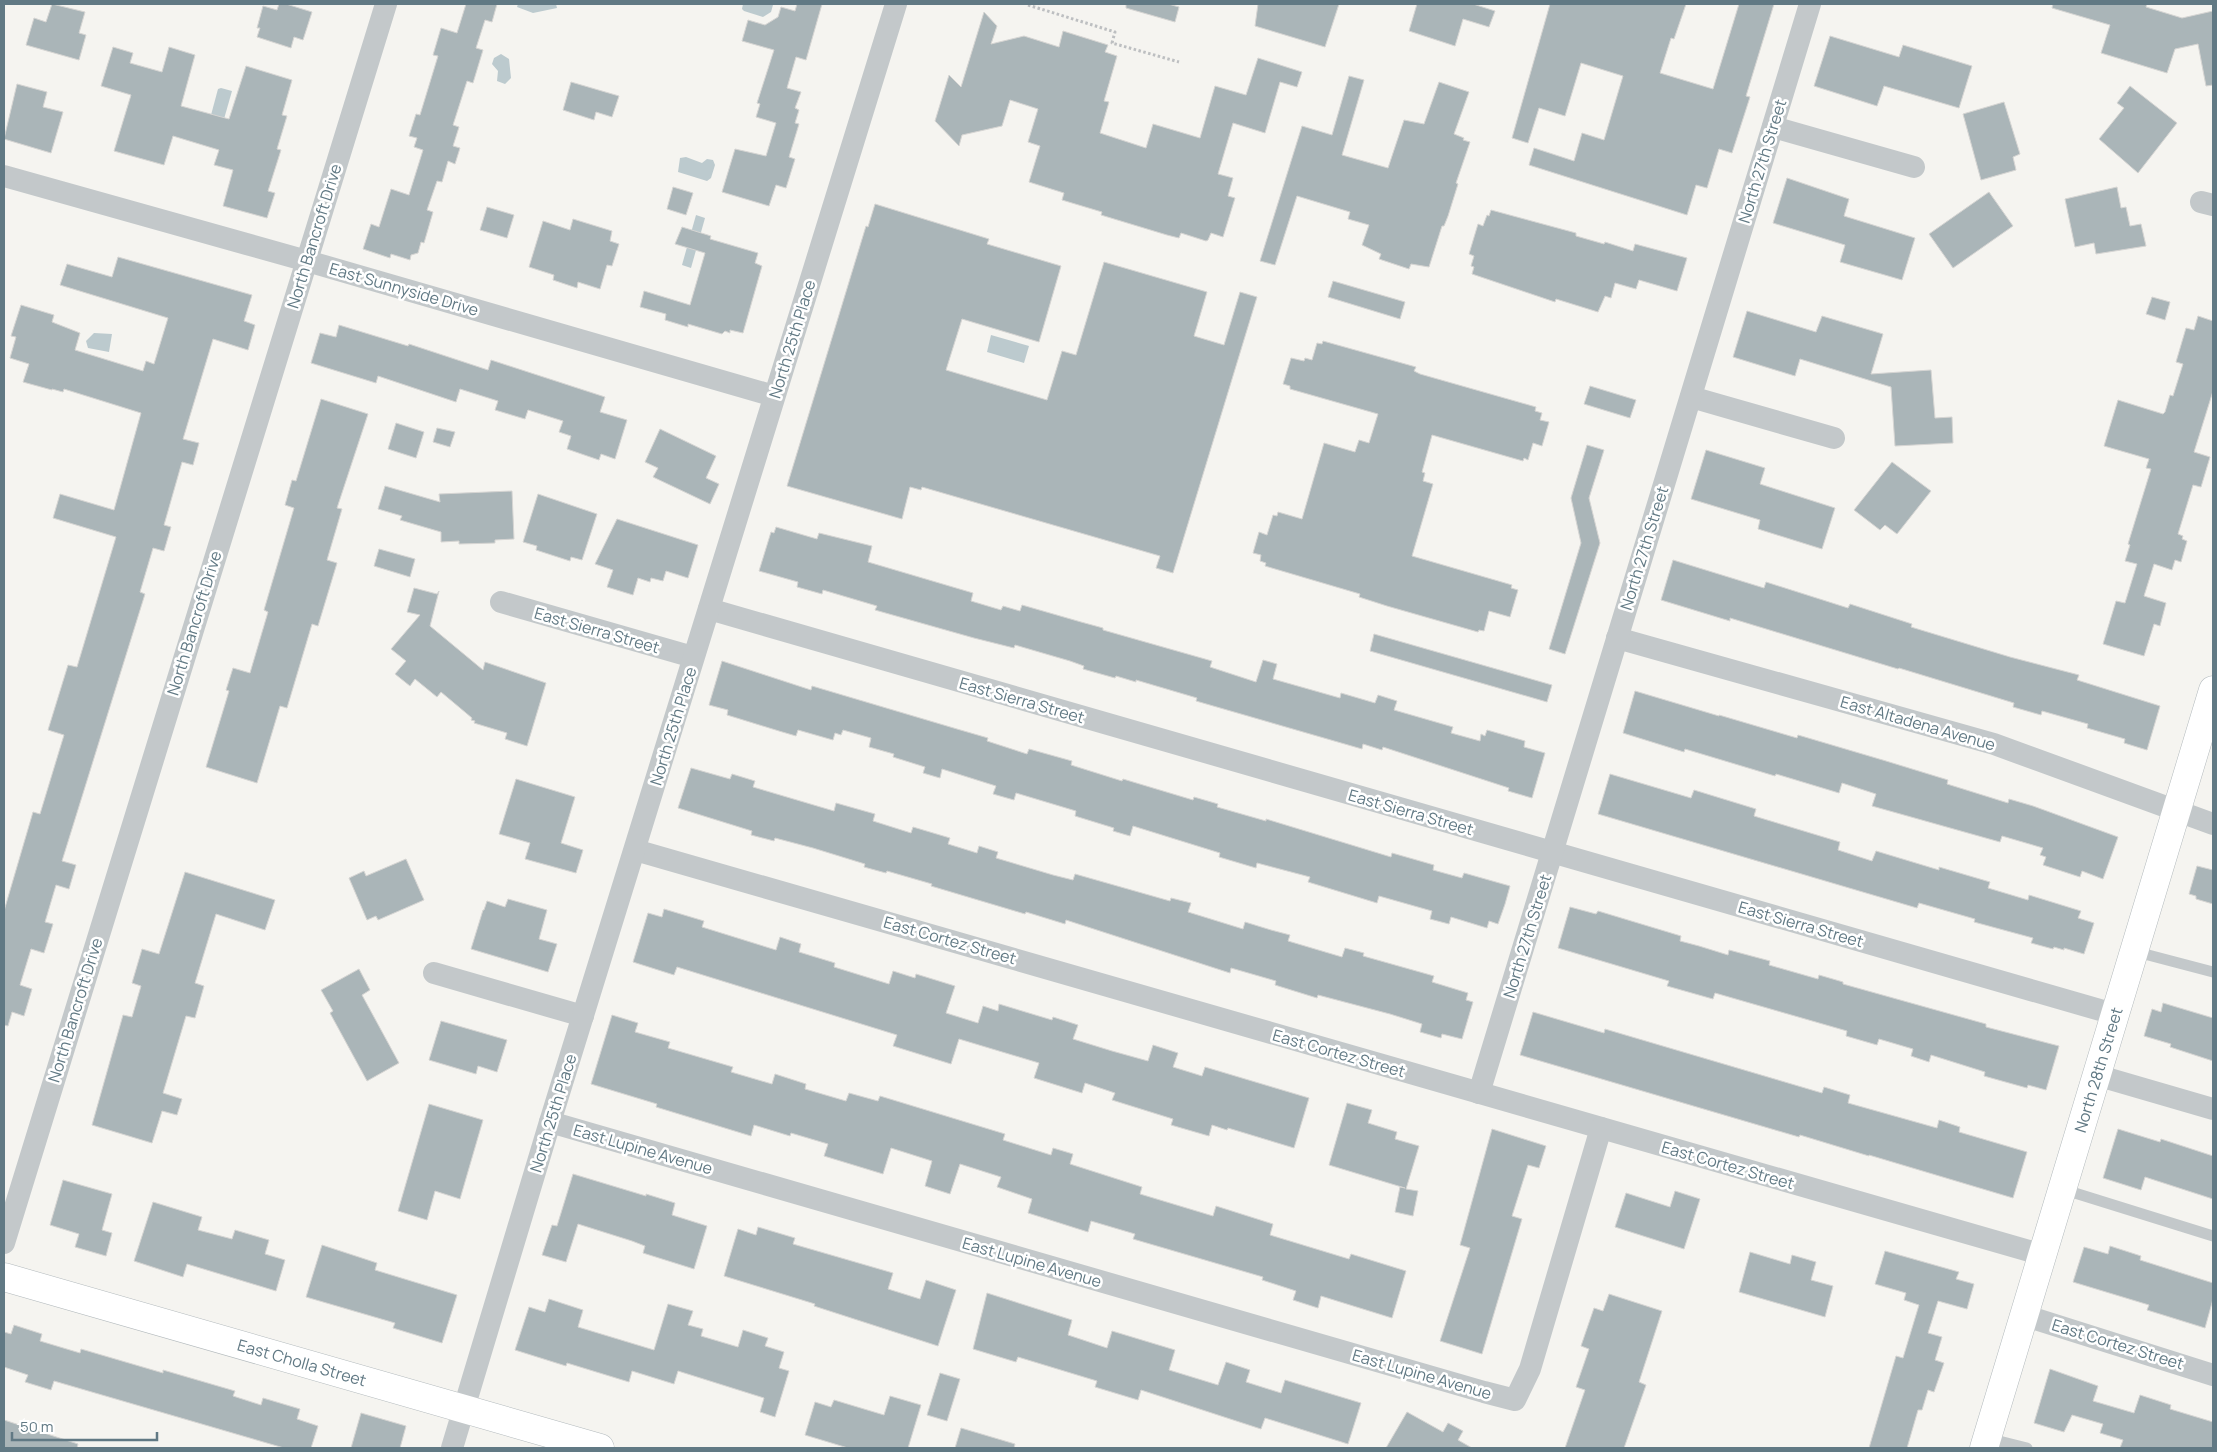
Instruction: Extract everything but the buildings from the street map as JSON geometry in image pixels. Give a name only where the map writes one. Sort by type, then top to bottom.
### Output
[{"type":"street","name":"North Bancroft Drive","points":[[4,1243],[386,4]]},
{"type":"street","name":"North 25th Place","points":[[452,1448],[550,1122],[896,4]]},
{"type":"street","name":"North 27th Street","points":[[1479,1093],[1810,4]]},
{"type":"street","points":[[1773,127],[1914,167]]},
{"type":"street","name":"East Sunnyside Drive","points":[[4,176],[307,261],[774,396]]},
{"type":"street","points":[[1691,397],[1834,438]]},
{"type":"street","name":"East Sierra Street","points":[[500,602],[693,657]]},
{"type":"street","name":"East Sierra Street","points":[[709,609],[2114,1014]]},
{"type":"street","name":"East Altadena Avenue","points":[[1617,638],[1994,744],[2213,824]]},
{"type":"street","name":"North 28th Street","points":[[1985,1443],[2133,951],[2178,811],[2213,690]]},
{"type":"street","name":"East Cortez Street","points":[[635,850],[2043,1255]]},
{"type":"street","points":[[434,973],[583,1016]]},
{"type":"street","points":[[2096,1075],[2213,1109]]},
{"type":"street","name":"East Lupine Avenue","points":[[550,1122],[1515,1400],[1530,1369],[1601,1128]]},
{"type":"street","name":"East Cholla Street","points":[[4,1277],[462,1410],[600,1448]]},
{"type":"street","name":"East Cortez Street","points":[[2023,1315],[2213,1375]]},
{"type":"lane","points":[[2133,951],[2213,972]]},
{"type":"lane","points":[[2062,1189],[2213,1236]]},
{"type":"lane","points":[[1985,1443],[2027,1448]]},
{"type":"path","points":[[1028,5],[1115,32],[1112,43],[1179,62]]},
{"type":"shaded area","points":[[518,4],[556,4],[557,8],[533,13],[517,7]]},
{"type":"shaded area","points":[[743,4],[773,5],[771,12],[763,17],[744,11],[742,9]]},
{"type":"shaded area","points":[[501,54],[509,59],[511,78],[505,84],[497,81],[498,71],[492,64],[494,58]]},
{"type":"shaded area","points":[[218,89],[232,91],[224,119],[211,115]]},
{"type":"shaded area","points":[[686,157],[702,163],[707,159],[713,160],[715,165],[711,178],[707,181],[678,172],[680,158]]},
{"type":"shaded area","points":[[696,215],[705,218],[691,268],[682,265]]},
{"type":"shaded area","points":[[94,333],[112,334],[109,352],[88,348],[86,341]]},
{"type":"shaded area","points":[[991,335],[1029,346],[1024,363],[987,352]]}]
